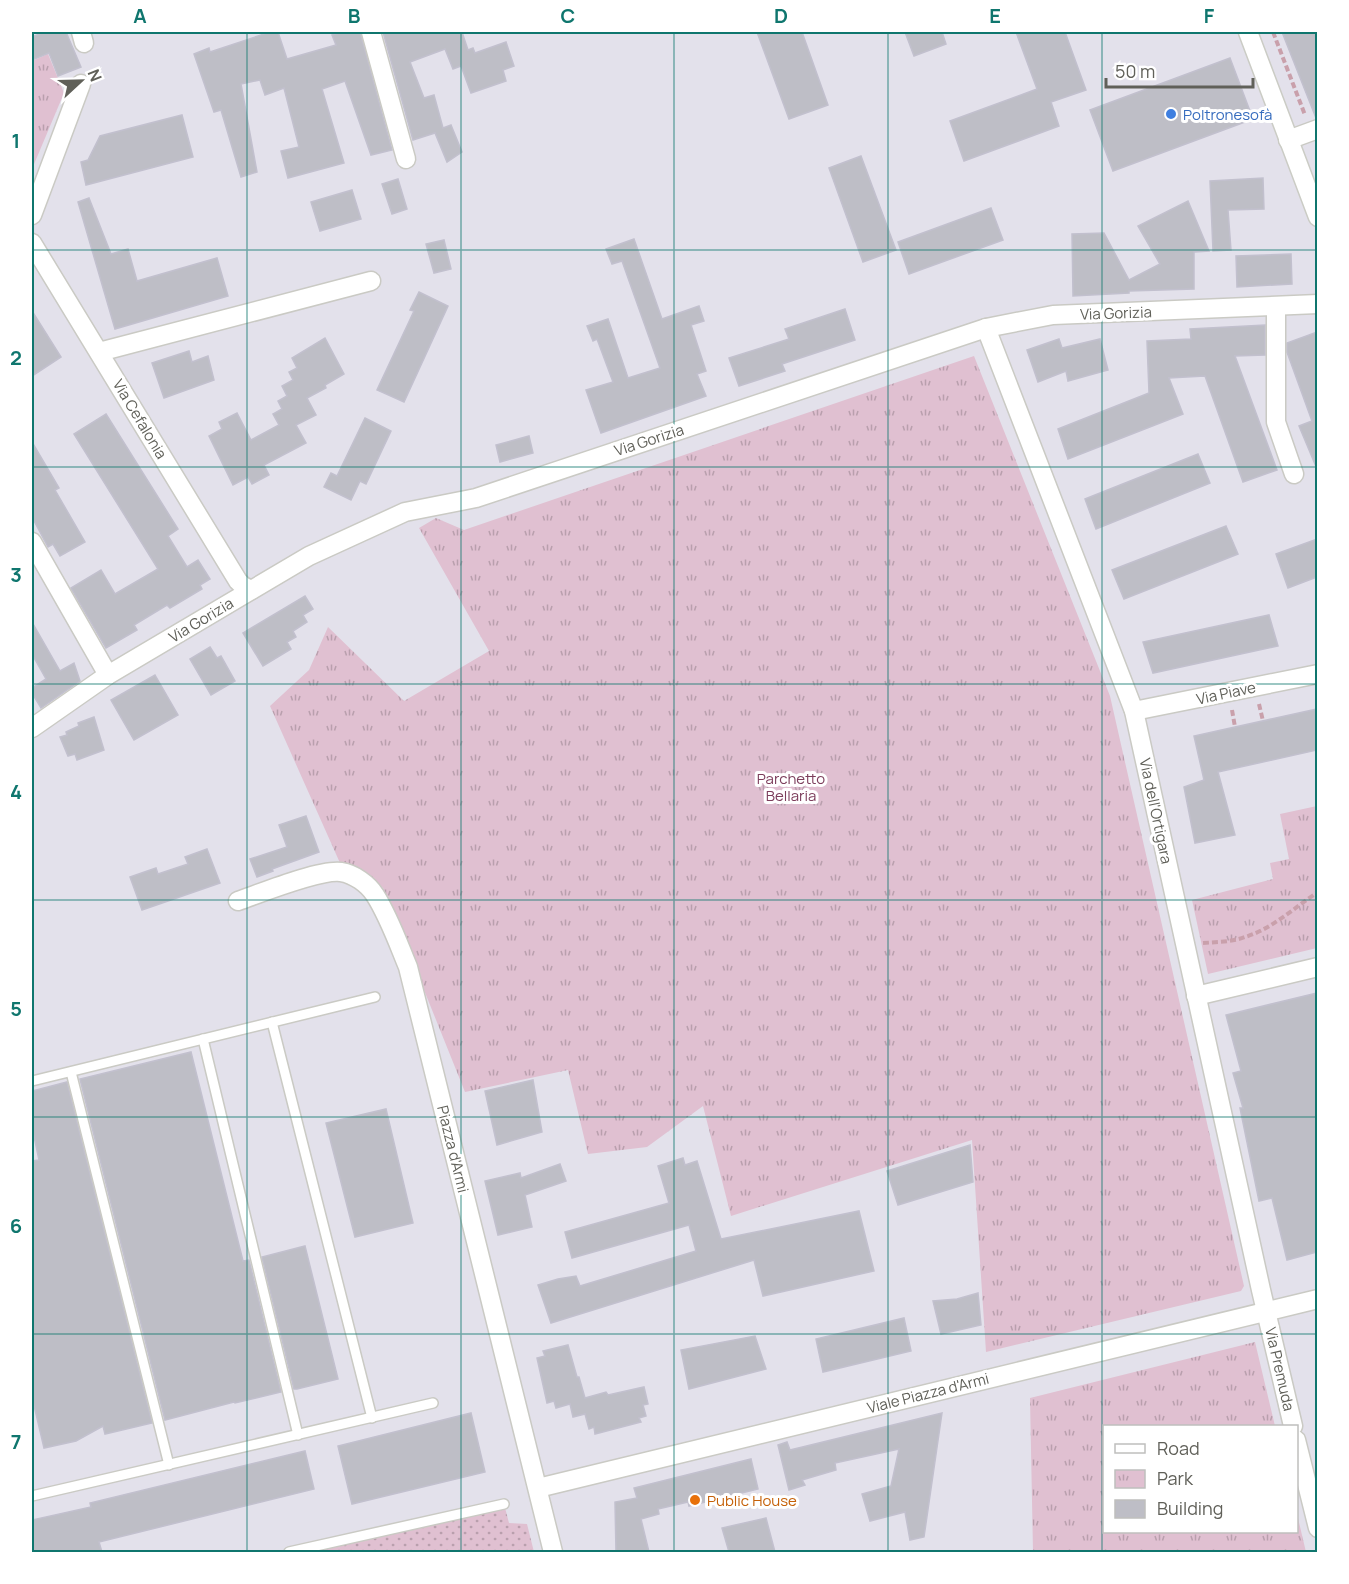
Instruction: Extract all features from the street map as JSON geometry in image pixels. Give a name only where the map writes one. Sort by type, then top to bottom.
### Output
[{"type":"street","points":[[371,32],[406,159]]},
{"type":"street","points":[[1248,32],[1317,217]]},
{"type":"street","points":[[32,215],[81,84]]},
{"type":"street","points":[[1288,140],[1311,123]]},
{"type":"street","name":"Via Cefalonia","points":[[32,243],[238,581],[251,590]]},
{"type":"street","points":[[99,352],[370,280]]},
{"type":"street","name":"Via Gorizia","points":[[32,728],[108,675],[309,556],[405,512],[476,498],[986,328],[1053,315],[1317,304]]},
{"type":"street","points":[[1276,307],[1276,422],[1293,474]]},
{"type":"street","name":"Via dell'Ortigara","points":[[986,328],[1134,711],[1266,1311]]},
{"type":"street","points":[[32,542],[108,675]]},
{"type":"street","name":"Via Piave","points":[[1134,711],[1317,674]]},
{"type":"street","name":"Piazza d'Armi","points":[[238,901],[311,877],[339,872],[355,876],[374,892],[408,967],[553,1552]]},
{"type":"street","points":[[1197,996],[1317,967]]},
{"type":"street","name":"Viale Piazza d'Armi","points":[[538,1488],[1317,1299]]},
{"type":"street","name":"Via Premuda","points":[[1266,1311],[1293,1425]]},
{"type":"street","points":[[1298,1448],[1317,1528]]},
{"type":"lane","points":[[32,1082],[375,997]]},
{"type":"lane","points":[[272,1022],[372,1418]]},
{"type":"lane","points":[[203,1039],[298,1435]]},
{"type":"lane","points":[[71,1072],[169,1465]]},
{"type":"lane","points":[[32,1493],[169,1465],[434,1403]]},
{"type":"lane","points":[[289,1552],[504,1504]]},
{"type":"path","points":[[1273,32],[1311,123]]},
{"type":"path","points":[[1258,700],[1263,721]]},
{"type":"path","points":[[1231,706],[1235,727]]},
{"type":"path","points":[[1200,943],[1247,937],[1275,922],[1317,892]]},
{"type":"green space","points":[[48,54],[64,93],[32,169],[32,61]]},
{"type":"green space","name":"Parchetto Bellaria","points":[[974,356],[1110,696],[1244,1286],[1241,1291],[986,1352],[972,1140],[731,1216],[703,1106],[647,1147],[588,1154],[568,1070],[465,1092],[383,888],[358,868],[340,863],[270,706],[309,670],[328,627],[404,701],[489,651],[419,528],[436,518],[464,530]]},
{"type":"green space","points":[[1317,806],[1317,948],[1208,974],[1192,900],[1273,879],[1270,863],[1289,859],[1280,814]]},
{"type":"green space","points":[[1255,1342],[1275,1425],[1103,1425],[1103,1533],[1298,1533],[1298,1518],[1306,1552],[1033,1552],[1030,1398]]},
{"type":"green space","points":[[504,1504],[509,1523],[527,1524],[534,1552],[289,1552]]},
{"type":"building","points":[[44,32],[66,32],[81,67],[58,76],[49,53],[32,60],[32,37]]},
{"type":"building","points":[[270,32],[278,32],[287,59],[336,45],[332,35],[342,32],[360,32],[392,150],[371,155],[345,81],[322,89],[344,163],[288,178],[281,151],[299,147],[284,88],[265,95],[260,80],[241,84],[257,172],[241,177],[221,110],[214,112],[194,54],[209,48],[210,52]]},
{"type":"building","points":[[383,32],[462,32],[468,50],[473,48],[475,53],[506,42],[514,66],[503,70],[506,81],[471,93],[461,66],[453,69],[445,49],[410,62],[424,98],[434,95],[443,128],[451,125],[462,152],[447,162],[435,133],[413,140]]},
{"type":"building","points":[[757,32],[802,32],[828,105],[789,119]]},
{"type":"building","points":[[905,32],[942,32],[946,44],[914,56]]},
{"type":"building","points":[[1016,32],[1065,32],[1086,90],[1051,102],[1059,126],[964,161],[950,121],[1037,89]]},
{"type":"building","points":[[1282,32],[1317,32],[1317,118],[1316,118]]},
{"type":"building","name":"Poltronesofà","points":[[1230,58],[1253,119],[1113,171],[1090,110]]},
{"type":"building","points":[[182,115],[193,157],[86,185],[81,162],[88,160],[100,136]]},
{"type":"building","points":[[861,156],[896,250],[863,262],[829,168]]},
{"type":"building","points":[[1263,178],[1264,209],[1228,210],[1231,250],[1213,251],[1210,181]]},
{"type":"building","points":[[398,179],[407,209],[392,214],[382,184]]},
{"type":"building","points":[[352,190],[361,219],[320,231],[311,202]]},
{"type":"building","points":[[89,198],[111,254],[128,249],[137,281],[217,258],[228,296],[115,329],[78,202]]},
{"type":"building","points":[[1188,201],[1209,251],[1194,252],[1194,289],[1073,296],[1072,234],[1104,233],[1129,280],[1160,264],[1138,226]]},
{"type":"building","points":[[991,208],[1003,240],[909,274],[898,242]]},
{"type":"building","points":[[634,239],[662,319],[699,306],[704,321],[691,325],[706,371],[697,374],[706,396],[601,433],[586,390],[613,382],[597,339],[593,341],[587,326],[608,319],[628,378],[660,368],[622,261],[612,264],[606,249]]},
{"type":"building","points":[[444,240],[451,269],[434,273],[426,244]]},
{"type":"building","points":[[1291,254],[1292,284],[1237,287],[1236,256]]},
{"type":"building","points":[[419,292],[448,306],[404,402],[377,390],[414,311],[410,310]]},
{"type":"building","points":[[845,309],[855,340],[782,364],[785,371],[739,386],[729,358],[789,339],[785,329]]},
{"type":"building","points":[[32,311],[61,357],[32,376]]},
{"type":"building","points":[[1265,325],[1265,355],[1235,356],[1277,470],[1243,482],[1205,376],[1169,378],[1183,414],[1068,459],[1058,429],[1149,393],[1147,341],[1191,339],[1190,329]]},
{"type":"building","points":[[1317,332],[1317,469],[1299,426],[1312,421],[1287,352],[1287,343]]},
{"type":"building","points":[[325,338],[344,374],[325,385],[326,388],[307,398],[316,415],[296,425],[306,443],[264,465],[269,475],[252,484],[248,477],[233,485],[209,436],[222,429],[219,422],[237,413],[251,440],[279,425],[273,414],[282,409],[278,401],[287,396],[282,386],[293,380],[289,372],[297,368],[292,358]]},
{"type":"building","points":[[1059,339],[1062,348],[1100,339],[1108,370],[1068,381],[1066,371],[1038,382],[1027,350]]},
{"type":"building","points":[[189,351],[192,362],[208,356],[214,380],[164,398],[152,363]]},
{"type":"building","points":[[106,414],[178,529],[168,536],[187,567],[198,560],[210,579],[200,585],[202,589],[170,608],[167,605],[134,625],[137,630],[106,648],[71,588],[101,570],[115,594],[158,569],[74,434]]},
{"type":"building","points":[[365,418],[391,431],[366,484],[360,481],[351,500],[324,487],[331,473],[337,476]]},
{"type":"building","points":[[529,436],[533,453],[500,462],[496,445]]},
{"type":"building","points":[[32,442],[59,488],[55,490],[85,542],[60,556],[53,544],[48,547],[32,517]]},
{"type":"building","points":[[1198,454],[1210,483],[1096,529],[1085,499]]},
{"type":"building","points":[[1226,526],[1238,554],[1124,599],[1112,570]]},
{"type":"building","points":[[1317,539],[1317,577],[1288,588],[1276,554]]},
{"type":"building","points":[[305,596],[313,609],[303,615],[307,622],[293,631],[296,637],[287,642],[291,649],[263,666],[243,633]]},
{"type":"building","points":[[1269,615],[1278,646],[1153,673],[1143,642]]},
{"type":"building","points":[[32,622],[60,671],[74,663],[80,681],[41,708],[32,693],[32,688],[46,679],[32,654]]},
{"type":"building","points":[[210,647],[217,658],[221,656],[235,681],[211,695],[190,659]]},
{"type":"building","points":[[155,675],[178,715],[134,740],[111,700]]},
{"type":"building","points":[[1317,709],[1317,750],[1218,772],[1235,835],[1195,843],[1184,787],[1204,780],[1194,736]]},
{"type":"building","points":[[94,717],[104,750],[77,760],[75,754],[68,756],[60,737],[79,726],[78,723]]},
{"type":"building","points":[[306,816],[319,852],[272,869],[273,871],[257,877],[250,859],[287,847],[279,825]]},
{"type":"building","points":[[207,849],[220,883],[142,910],[130,877],[156,868],[158,874],[188,864],[185,857]]},
{"type":"building","points":[[1317,993],[1317,1252],[1287,1260],[1272,1198],[1259,1201],[1240,1108],[1243,1108],[1233,1073],[1241,1071],[1226,1015]]},
{"type":"building","points":[[191,1052],[243,1261],[249,1260],[281,1392],[165,1420],[80,1079]]},
{"type":"building","points":[[533,1080],[542,1132],[497,1145],[485,1091]]},
{"type":"building","points":[[67,1082],[152,1423],[105,1434],[103,1426],[76,1441],[44,1448],[32,1397],[32,1161],[39,1160],[32,1127],[32,1091]]},
{"type":"building","points":[[386,1109],[413,1223],[355,1237],[326,1123]]},
{"type":"building","points":[[970,1145],[973,1182],[898,1205],[887,1171]]},
{"type":"building","points":[[683,1158],[685,1165],[697,1161],[721,1239],[859,1211],[874,1271],[763,1296],[754,1260],[551,1323],[538,1285],[576,1276],[580,1286],[696,1251],[689,1225],[572,1258],[565,1232],[669,1203],[658,1166]]},
{"type":"building","points":[[560,1164],[566,1181],[525,1195],[532,1227],[498,1235],[485,1181],[520,1173],[521,1178]]},
{"type":"building","points":[[305,1246],[338,1379],[294,1389],[262,1257]]},
{"type":"building","points":[[978,1293],[981,1325],[941,1334],[933,1301],[957,1299]]},
{"type":"building","points":[[904,1318],[911,1351],[823,1372],[816,1339]]},
{"type":"building","points":[[755,1336],[766,1369],[689,1389],[681,1350]]},
{"type":"building","points":[[568,1345],[585,1398],[606,1392],[608,1395],[644,1387],[648,1404],[643,1405],[646,1416],[639,1418],[641,1422],[595,1434],[594,1427],[589,1429],[585,1414],[573,1417],[570,1404],[556,1408],[554,1401],[547,1403],[537,1358],[545,1356],[543,1351]]},
{"type":"building","points":[[471,1413],[485,1472],[352,1504],[338,1446]]},
{"type":"building","points":[[942,1413],[924,1537],[910,1540],[905,1512],[870,1521],[862,1494],[891,1486],[899,1449],[835,1463],[836,1470],[802,1480],[805,1485],[789,1490],[778,1445],[787,1442],[790,1450]]},
{"type":"building","points":[[305,1451],[314,1489],[99,1542],[102,1552],[32,1552],[32,1520],[91,1507],[90,1503]]},
{"type":"building","points":[[751,1459],[758,1489],[689,1506],[688,1502],[658,1509],[659,1514],[641,1519],[649,1552],[616,1552],[615,1502],[637,1498],[634,1488]]},
{"type":"building","points":[[766,1518],[775,1552],[729,1552],[722,1528]]},
{"type":"place","name":"Poltronesofà","points":[[1171,114]]},
{"type":"place","name":"Public House","points":[[695,1500]]}]
